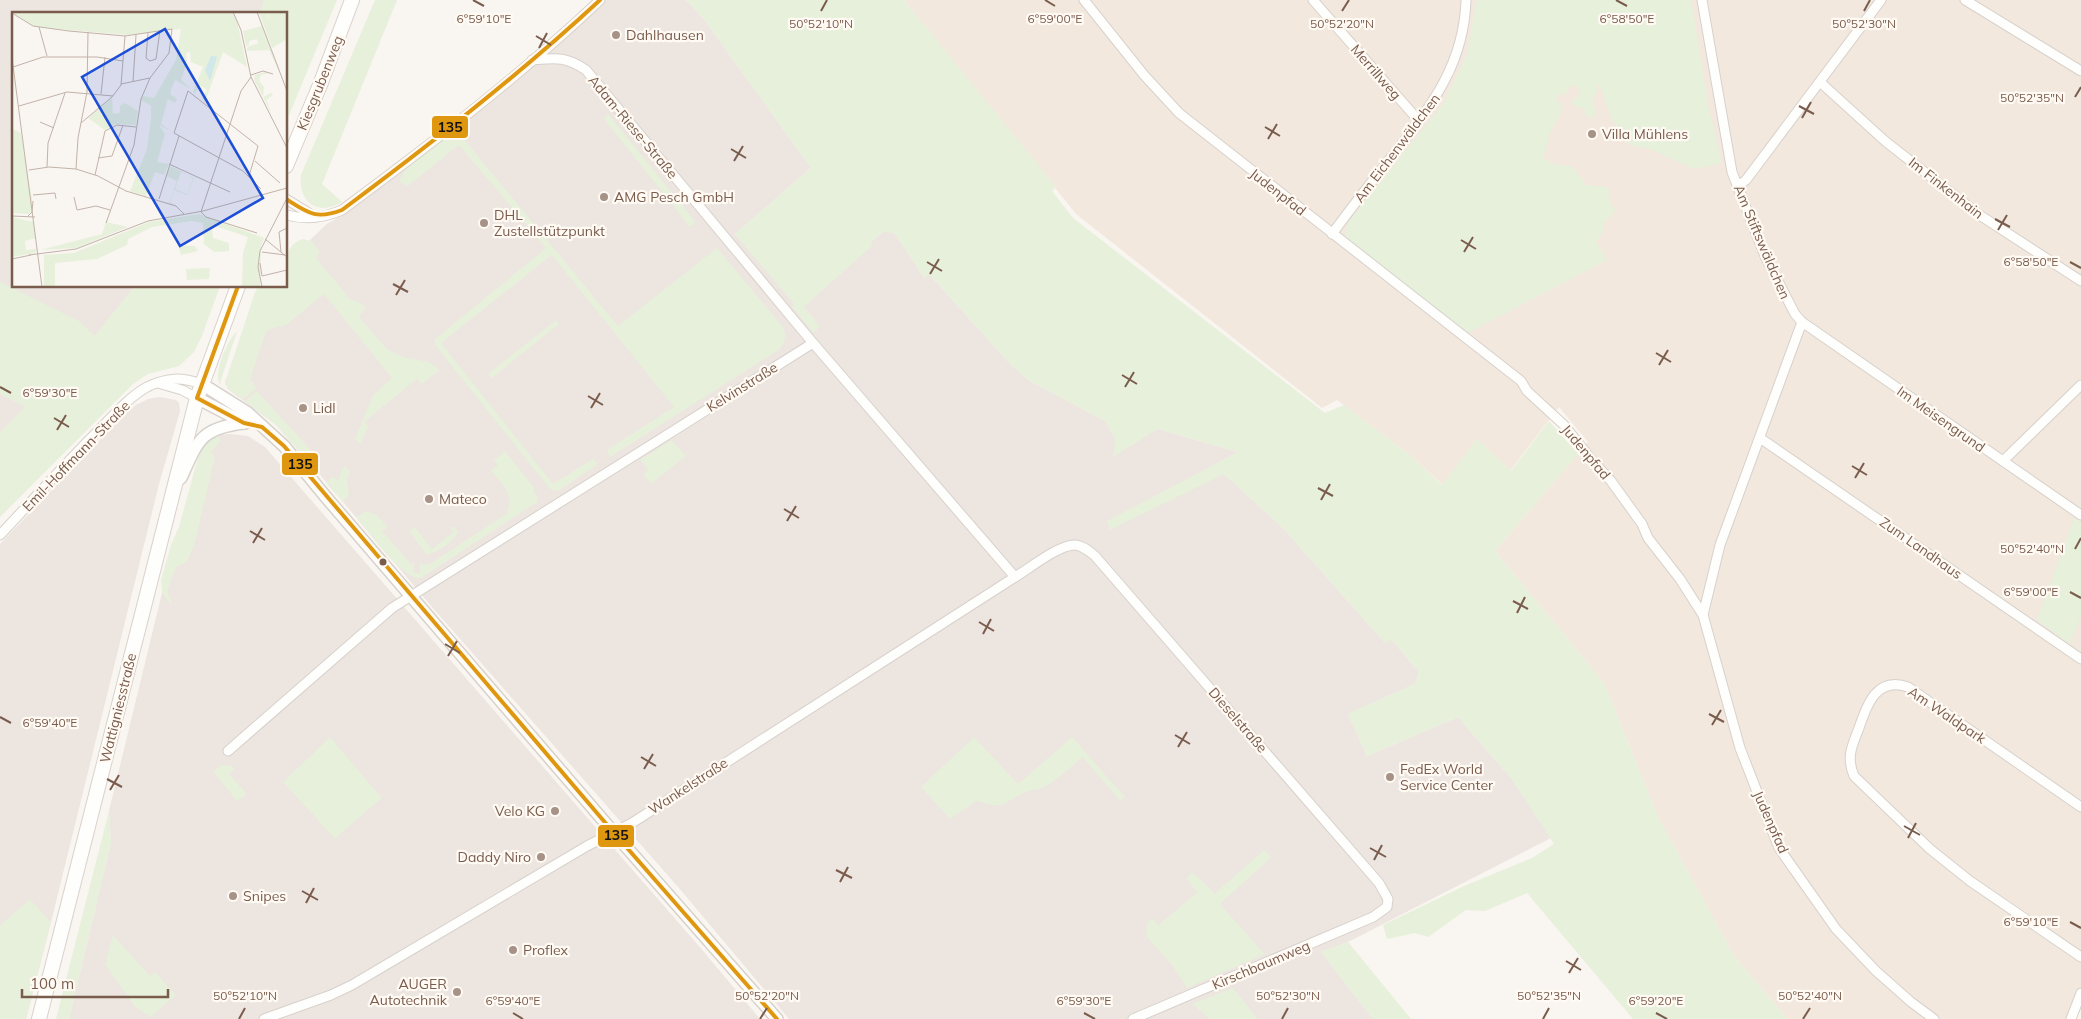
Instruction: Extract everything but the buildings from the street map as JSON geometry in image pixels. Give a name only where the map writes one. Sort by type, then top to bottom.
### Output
[{"type":"main road","name":"Kiesgrubenweg","points":[[288,161],[320,85],[352,0]]},
{"type":"main road","points":[[197,398],[237,288]]},
{"type":"main road","name":"Wattigniesstraße","points":[[39,1019],[197,398]]},
{"type":"street","points":[[288,215],[305,219],[329,216],[342,210],[463,117],[569,30],[600,0]]},
{"type":"street","name":"Judenpfad","points":[[1084,0],[1144,75],[1179,114],[1521,381],[1527,391],[1549,410],[1611,481],[1642,524],[1648,538],[1680,579],[1703,615],[1740,748],[1779,848],[1836,929],[1876,971],[1934,1019]]},
{"type":"street","name":"Merrillweg","points":[[1313,0],[1419,121]]},
{"type":"street","name":"Am Eichenwäldchen","points":[[1332,234],[1436,97],[1452,68],[1460,44],[1466,0]]},
{"type":"street","name":"Am Stiftswäldchen","points":[[1702,0],[1732,172],[1765,256],[1788,303],[1802,322]]},
{"type":"street","points":[[1738,186],[1746,180],[1882,0]]},
{"type":"street","points":[[1965,0],[2081,70]]},
{"type":"street","name":"Adam-Riese-Straße","points":[[532,60],[554,58],[571,60],[586,70],[813,343]]},
{"type":"street","name":"Im Finkenhain","points":[[1820,82],[1885,140],[1978,214],[2081,282]]},
{"type":"street","points":[[288,200],[315,217]]},
{"type":"street","points":[[1703,615],[1720,545],[1802,322]]},
{"type":"street","name":"Im Meisengrund","points":[[1802,322],[2081,515]]},
{"type":"street","points":[[813,343],[1015,577]]},
{"type":"street","name":"Kelvinstraße","points":[[228,751],[392,608],[813,343]]},
{"type":"street","name":"Emil-Hoffmann-Straße","points":[[0,535],[50,480],[129,400],[146,388],[158,383],[184,378],[202,384],[248,413],[284,446],[410,596],[777,1019]]},
{"type":"street","name":"Emil-Hoffmann-Straße","points":[[158,383],[182,390],[244,422],[262,427]]},
{"type":"street","points":[[2003,461],[2081,385]]},
{"type":"street","points":[[172,498],[200,442],[210,431],[225,425],[244,422]]},
{"type":"street","name":"Zum Landhaus","points":[[1760,438],[2081,659]]},
{"type":"street","name":"Wankelstraße","points":[[264,1019],[285,1016],[352,985],[587,846],[614,833],[1015,577],[1062,548],[1074,545]]},
{"type":"street","name":"Dieselstraße","points":[[1074,545],[1086,549],[1096,556],[1379,882],[1388,899],[1387,907]]},
{"type":"street","name":"Am Waldpark","points":[[2081,807],[1908,688],[1899,684],[1882,688],[1872,696],[1865,709],[1850,753],[1850,766],[1854,776],[1930,849],[1970,881],[2081,957]]},
{"type":"street","name":"Kirschbaumweg","points":[[1133,1019],[1373,917],[1387,907]]},
{"type":"street","points":[[2071,1019],[2081,993]]},
{"type":"shaded area","points":[[0,0],[283,0],[278,12],[12,12],[12,288],[133,288],[95,336],[0,433]]},
{"type":"shaded area","points":[[606,0],[686,0],[703,18],[811,168],[735,234],[795,304],[883,232],[894,232],[924,278],[929,274],[1011,365],[1030,381],[1105,421],[1115,438],[1158,429],[1238,452],[1212,466],[1224,474],[1282,527],[1385,643],[1390,638],[1419,672],[1415,684],[1348,714],[1367,756],[1458,717],[1511,778],[1551,838],[1348,942],[1321,952],[1373,1019],[789,1019],[679,888],[432,607],[276,425],[228,389],[225,381],[285,288],[288,288],[288,280],[298,253],[309,241],[327,224],[346,213],[445,136],[561,42]]},
{"type":"shaded area","points":[[904,0],[2081,0],[2081,1005],[2076,1019],[1787,1019],[1734,956],[1659,819],[1604,683],[1495,551],[1588,442],[1559,407],[1510,471],[1443,485],[1412,457],[1337,400],[1322,408],[1076,214]]},
{"type":"shaded area","points":[[160,397],[176,400],[179,403],[180,411],[159,484],[51,922],[26,1019],[0,1019],[0,544],[121,418],[136,405],[148,399]]},
{"type":"shaded area","points":[[220,435],[248,436],[265,447],[760,1019],[69,1019],[111,843],[109,811],[162,593],[212,441]]},
{"type":"green space","points":[[264,0],[337,0],[288,117],[288,12],[260,12]]},
{"type":"green space","points":[[375,0],[397,0],[322,184],[342,202],[325,208],[318,207],[306,199],[301,185],[301,175]]},
{"type":"green space","points":[[686,0],[904,0],[1056,187],[1052,191],[1073,218],[1325,413],[1344,405],[1412,457],[1442,485],[1477,439],[1511,471],[1549,421],[1578,454],[1495,551],[1604,683],[1659,819],[1734,956],[1787,1019],[1633,1019],[1527,893],[1485,911],[1466,910],[1428,937],[1415,933],[1387,939],[1383,925],[1464,886],[1532,858],[1554,844],[1511,778],[1458,717],[1367,756],[1348,714],[1415,684],[1419,672],[1391,639],[1386,644],[1282,527],[1224,474],[1110,530],[1107,521],[1238,452],[1158,429],[1113,457],[1115,438],[1105,421],[1030,381],[1011,365],[930,275],[924,278],[894,233],[883,232],[871,242],[873,245],[804,307],[820,326],[814,333],[792,307],[794,304],[735,234],[811,168],[703,18]]},
{"type":"green space","points":[[1477,0],[1691,0],[1708,105],[1722,163],[1694,169],[1650,149],[1630,145],[1612,119],[1599,83],[1593,100],[1596,113],[1592,118],[1587,117],[1585,110],[1572,104],[1572,101],[1580,95],[1580,91],[1575,85],[1570,86],[1564,95],[1559,94],[1555,100],[1561,104],[1562,111],[1550,133],[1543,157],[1551,164],[1572,166],[1586,185],[1607,187],[1610,191],[1608,199],[1615,209],[1614,213],[1603,223],[1603,232],[1596,242],[1607,260],[1468,333],[1345,238],[1350,220],[1443,104],[1467,55]]},
{"type":"green space","points":[[608,114],[696,222],[690,227],[603,118]]},
{"type":"green space","points":[[459,133],[618,326],[717,248],[783,327],[785,338],[780,349],[610,457],[607,450],[674,407],[552,255],[441,343],[553,484],[593,459],[598,464],[560,490],[554,491],[549,488],[436,346],[434,340],[546,248],[459,145],[408,186],[400,182],[411,163],[425,151],[444,137]]},
{"type":"green space","points":[[303,239],[313,242],[320,253],[316,258],[351,300],[357,301],[366,307],[359,317],[387,349],[403,357],[429,362],[440,370],[422,384],[417,379],[364,422],[368,427],[360,444],[355,439],[373,395],[392,378],[324,294],[285,326],[275,327],[266,332],[250,379],[257,388],[243,399],[228,389],[225,383],[255,292],[258,288],[288,288],[288,252],[296,242]]},
{"type":"green space","points":[[0,282],[79,321],[95,336],[133,288],[219,288],[202,336],[194,352],[179,366],[148,374],[133,384],[0,517],[0,433],[25,407],[0,394]]},
{"type":"green space","points":[[556,320],[559,324],[492,378],[488,374]]},
{"type":"green space","points":[[237,331],[220,385],[218,373],[222,357]]},
{"type":"green space","points":[[257,391],[319,459],[318,461],[321,465],[315,470],[276,425],[245,401]]},
{"type":"green space","points":[[214,437],[220,437],[221,441],[211,452],[215,457],[194,546],[187,562],[176,567],[167,592],[172,602],[170,604],[162,593],[161,580],[171,545],[179,527],[199,454],[207,442]]},
{"type":"green space","points":[[672,440],[686,456],[651,484],[643,474],[648,470],[640,460]]},
{"type":"green space","points":[[505,451],[535,489],[533,490],[538,498],[537,502],[421,578],[413,577],[395,563],[356,517],[366,511],[377,515],[388,527],[382,531],[411,564],[414,562],[414,573],[420,573],[420,562],[423,565],[430,564],[506,514],[510,501],[509,496],[504,486],[491,471],[498,465],[494,460]]},
{"type":"green space","points":[[344,465],[350,472],[347,480],[349,495],[343,502],[326,483],[332,477],[338,480]]},
{"type":"green space","points":[[2074,518],[2081,522],[2081,616],[2070,644],[2037,620]]},
{"type":"green space","points":[[414,526],[432,549],[453,532],[450,527],[455,527],[458,533],[444,547],[426,554],[409,531]]},
{"type":"green space","points":[[330,737],[382,798],[335,839],[283,782]]},
{"type":"green space","points":[[974,737],[1018,784],[1072,737],[1125,797],[1120,801],[1083,757],[1058,778],[1042,788],[1025,792],[1001,805],[976,801],[950,819],[921,787]]},
{"type":"green space","points":[[221,765],[235,768],[229,774],[247,794],[237,801],[213,772]]},
{"type":"green space","points":[[109,811],[111,843],[69,1019],[56,1019]]},
{"type":"green space","points":[[1264,850],[1272,857],[1220,904],[1265,954],[1187,988],[1172,965],[1146,936],[1147,923],[1152,918],[1158,925],[1197,893],[1186,878],[1192,872],[1215,893]]},
{"type":"green space","points":[[30,899],[51,922],[26,1019],[0,1019],[0,925]]},
{"type":"green space","points":[[113,935],[150,976],[155,972],[176,995],[151,1017],[135,1007],[105,964]]},
{"type":"green space","points":[[1348,942],[1411,1019],[1373,1019],[1321,952]]},
{"type":"green space","points":[[1233,988],[1258,1019],[1210,1019],[1192,1004]]},
{"type":"transit line","name":"135","points":[[288,200],[312,214],[319,215],[342,210],[474,109],[538,56],[600,0]]},
{"type":"transit line","name":"135","points":[[237,288],[197,398],[244,423],[262,427],[284,446],[614,833],[777,1019]]},
{"type":"place","name":"Dahlhausen","points":[[616,35]]},
{"type":"place","name":"Villa Mühlens","points":[[1592,134]]},
{"type":"place","name":"AMG Pesch GmbH","points":[[604,197]]},
{"type":"place","name":"DHL Zustellstützpunkt","points":[[484,223]]},
{"type":"place","name":"Lidl","points":[[303,408]]},
{"type":"place","name":"Mateco","points":[[429,499]]},
{"type":"place","name":"FedEx World Service Center","points":[[1390,777]]},
{"type":"place","name":"Velo KG","points":[[555,811]]},
{"type":"place","name":"Daddy Niro","points":[[541,857]]},
{"type":"place","name":"Snipes","points":[[233,896]]},
{"type":"place","name":"Proflex","points":[[513,950]]},
{"type":"place","name":"AUGER Autotechnik","points":[[457,992]]}]
